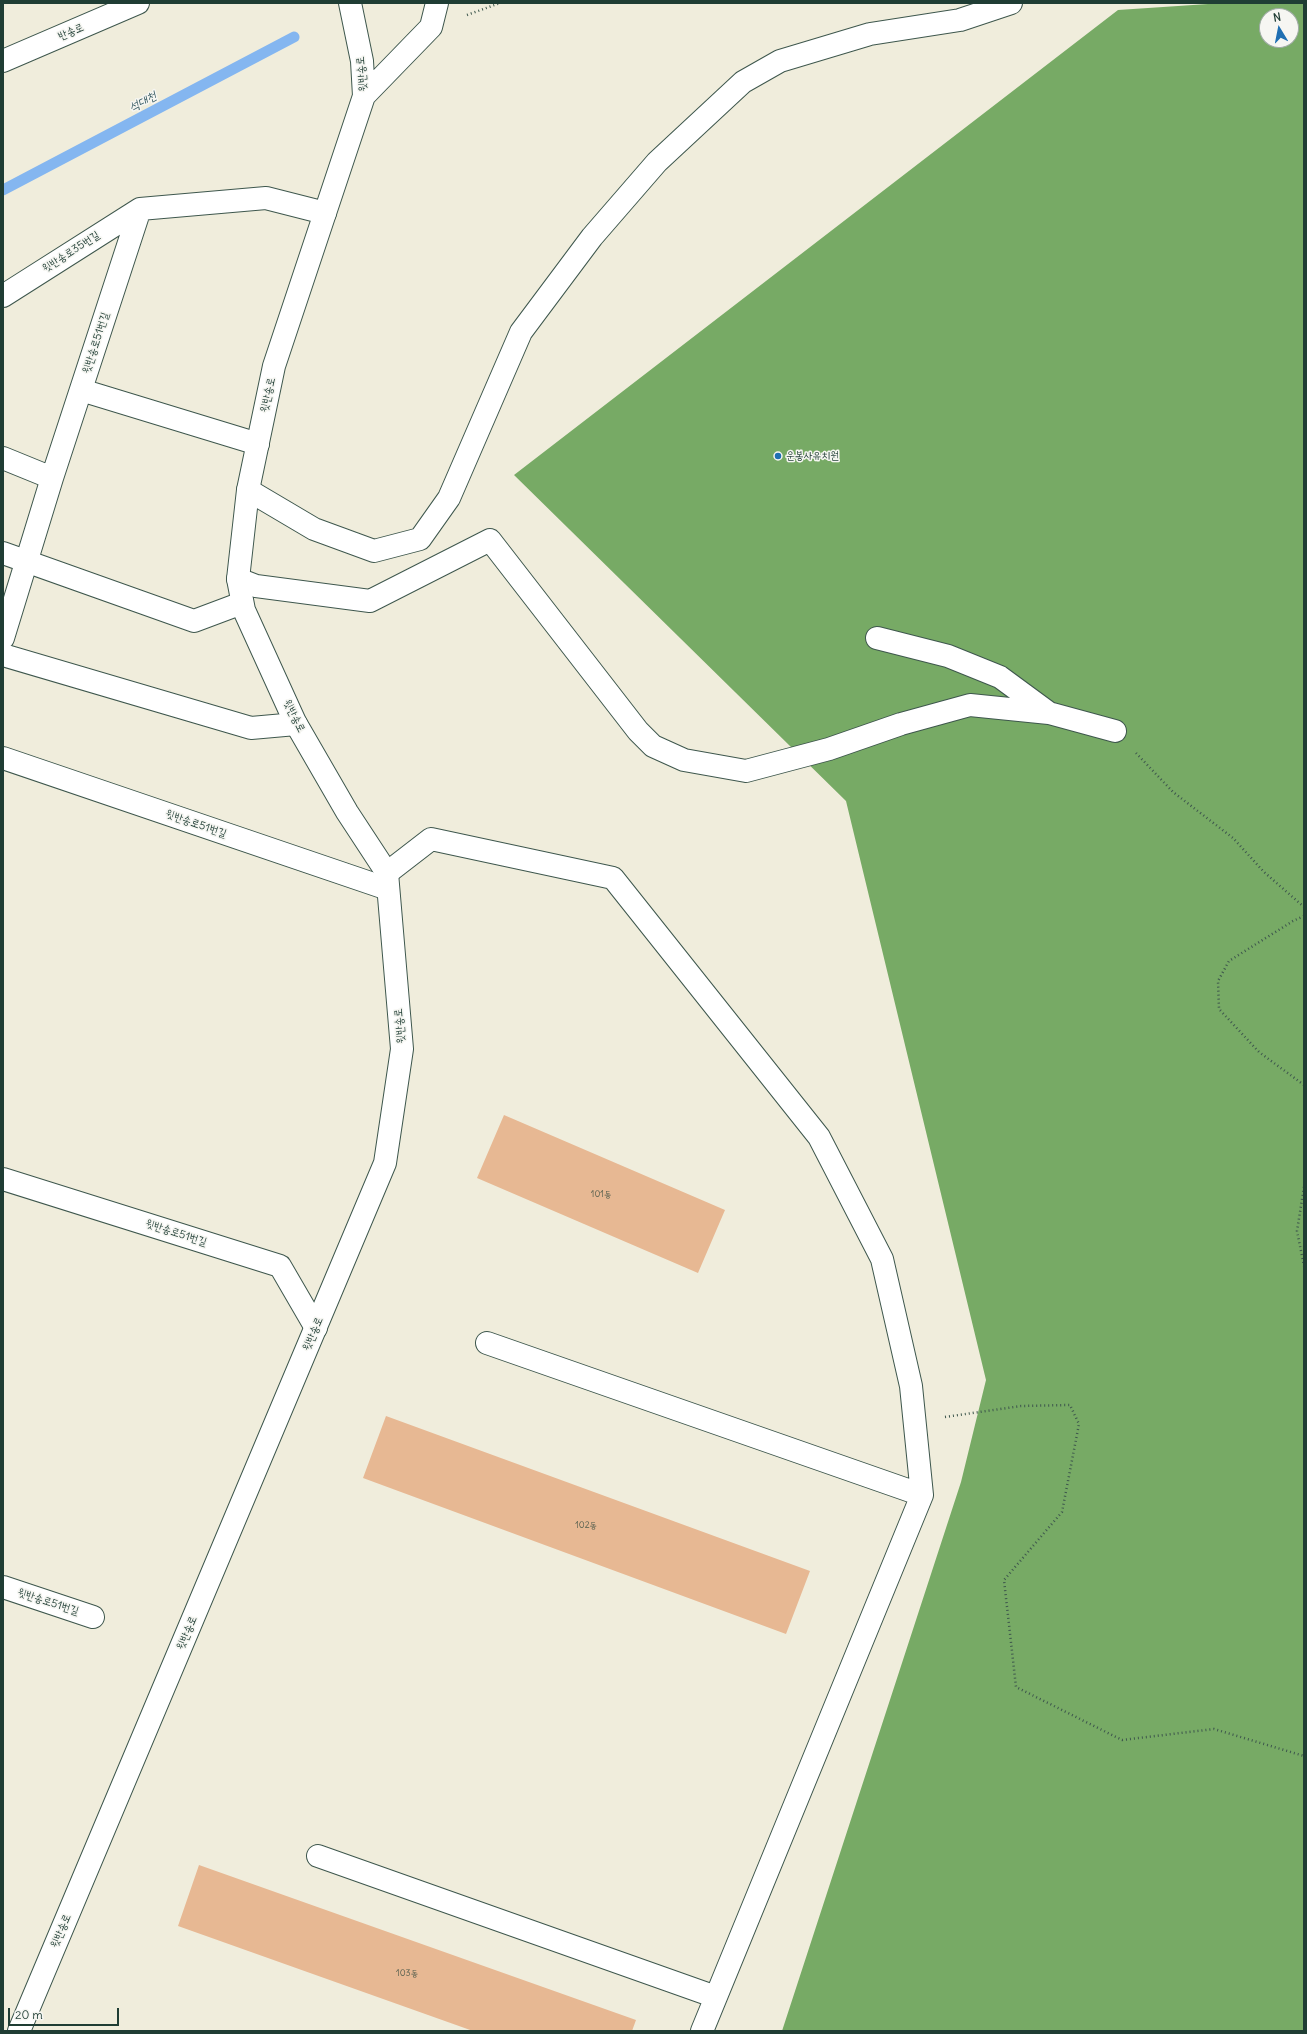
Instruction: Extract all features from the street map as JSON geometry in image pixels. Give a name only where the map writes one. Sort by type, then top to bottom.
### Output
[{"type":"main road","name":"반송로","points":[[3,61],[138,3]]},
{"type":"main road","name":"윗반송로","points":[[20,2031],[385,1163],[402,1049],[388,881],[296,724],[242,603],[238,579],[248,490],[274,366],[364,96],[362,61],[350,3]]},
{"type":"main road","points":[[364,96],[431,27],[437,3]]},
{"type":"main road","points":[[248,490],[314,529],[374,551],[420,539],[449,498],[521,332],[592,236],[657,162],[743,82],[780,61],[862,36],[960,20],[1011,3]]},
{"type":"main road","points":[[140,209],[266,198],[325,213]]},
{"type":"main road","name":"윗반송로35번길","points":[[3,296],[140,209]]},
{"type":"main road","name":"윗반송로51번길","points":[[3,638],[52,478],[140,209]]},
{"type":"main road","points":[[81,390],[258,444]]},
{"type":"main road","points":[[3,458],[52,478]]},
{"type":"main road","points":[[238,579],[256,586],[370,601],[490,540],[638,731],[653,746],[684,760],[746,771],[829,749],[901,724],[970,705],[1048,713],[1115,731]]},
{"type":"main road","points":[[3,553],[194,621],[242,603]]},
{"type":"main road","points":[[877,638],[948,656],[1000,677],[1048,713]]},
{"type":"main road","points":[[3,655],[252,728],[296,724]]},
{"type":"main road","name":"윗반송로51번길","points":[[3,758],[388,881]]},
{"type":"main road","points":[[388,881],[431,839],[614,878],[819,1137],[882,1259],[911,1386],[922,1495],[702,2031]]},
{"type":"main road","name":"윗반송로51번길","points":[[3,1178],[280,1266],[316,1328]]},
{"type":"main road","points":[[487,1343],[922,1495]]},
{"type":"main road","name":"윗반송로51번길","points":[[3,1587],[93,1617]]},
{"type":"main road","points":[[318,1856],[716,1997]]},
{"type":"path","points":[[1115,731],[1173,792],[1233,838],[1264,872],[1304,907]]},
{"type":"path","points":[[1304,916],[1293,921],[1229,961],[1218,981],[1219,1009],[1259,1052],[1304,1085]]},
{"type":"path","points":[[1304,1187],[1297,1231],[1304,1266]]},
{"type":"path","points":[[911,1386],[932,1419],[1021,1406],[1070,1405],[1079,1424],[1062,1512],[1004,1580],[1016,1687],[1122,1740],[1214,1729],[1304,1756]]},
{"type":"green space","points":[[1223,3],[1304,3],[1304,2031],[782,2031],[961,1482],[986,1380],[846,801],[514,475],[1118,10]]},
{"type":"building","points":[[504,1115],[725,1210],[698,1273],[477,1178]]},
{"type":"building","points":[[386,1416],[810,1571],[786,1634],[363,1478]]},
{"type":"building","points":[[199,1865],[636,2020],[632,2031],[473,2031],[178,1926]]},
{"type":"waterway","name":"석대천","points":[[3,190],[294,37]]},
{"type":"place","name":"운봉사유치원","points":[[778,456]]}]
